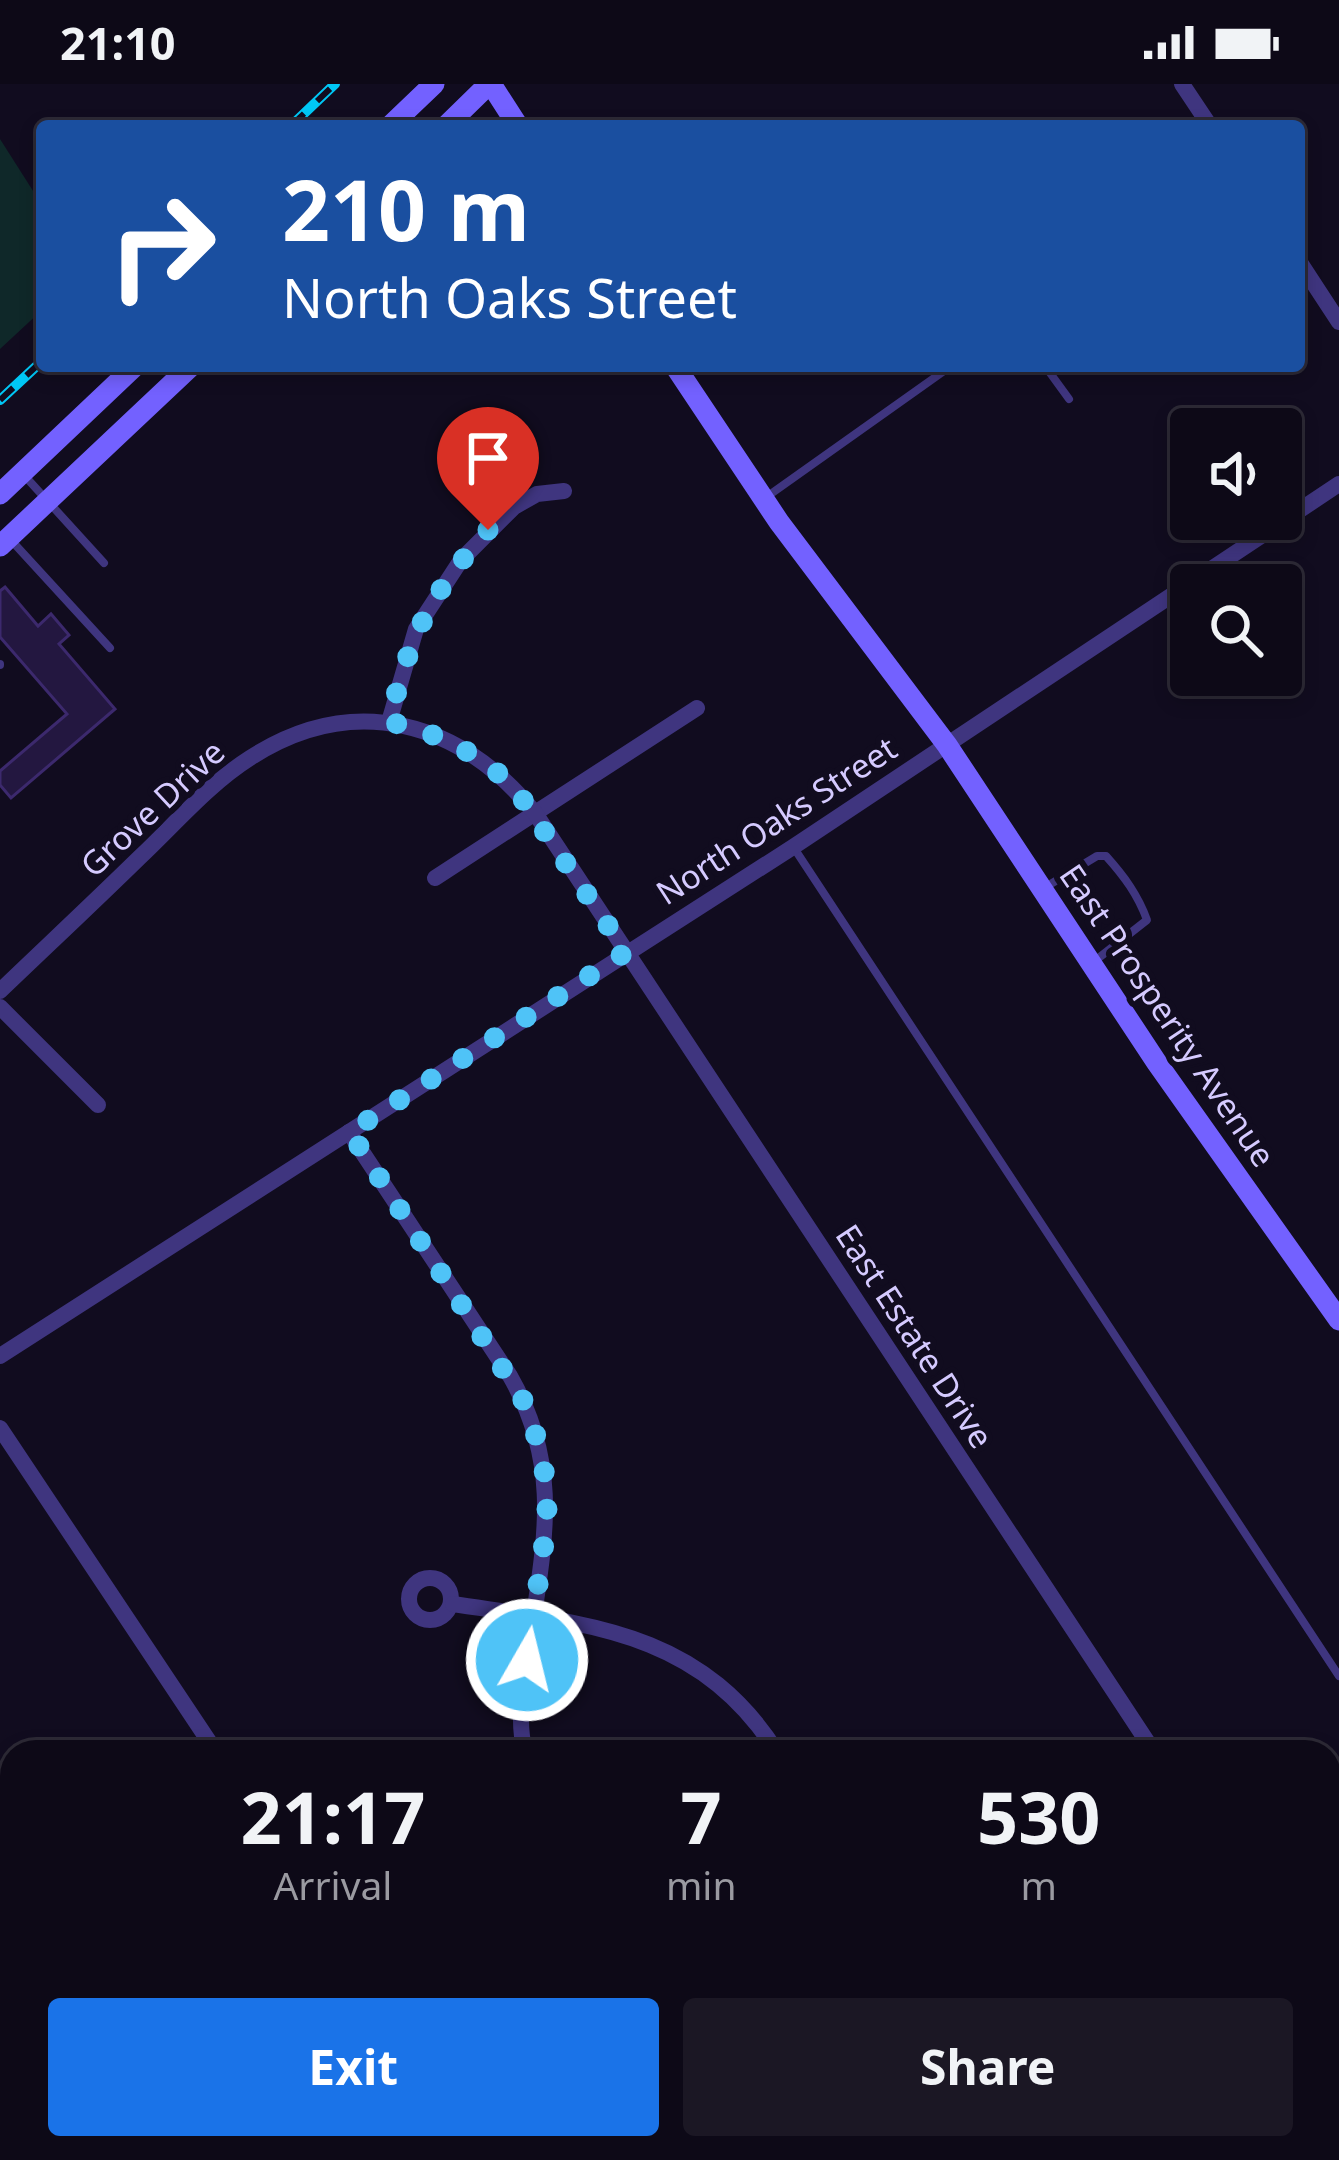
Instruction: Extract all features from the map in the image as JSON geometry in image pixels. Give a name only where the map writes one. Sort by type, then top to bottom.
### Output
[{"type":"main road","points":[[395,120],[434,84]]},
{"type":"main road","points":[[452,120],[489,84],[514,120]]},
{"type":"main road","points":[[0,494],[130,372]]},
{"type":"main road","points":[[5,542],[185,372]]},
{"type":"main road","name":"East Prosperity Avenue","points":[[679,372],[764,499],[947,745],[1092,963],[1337,1312]]},
{"type":"street","points":[[1182,84],[1206,120]]},
{"type":"street","points":[[1305,270],[1339,322]]},
{"type":"street","points":[[1333,488],[1338,511]]},
{"type":"street","name":"North Oaks Street","points":[[0,1356],[793,847],[1333,488]]},
{"type":"street","points":[[389,722],[416,629],[461,560],[514,507],[537,494],[564,491]]},
{"type":"street","points":[[435,878],[697,708]]},
{"type":"street","name":"Grove Drive","points":[[0,991],[248,759],[325,726],[357,720],[389,722],[438,736],[492,767],[535,813],[626,952]]},
{"type":"street","name":"East Estate Drive","points":[[626,952],[1146,1740]]},
{"type":"street","points":[[0,1007],[98,1105]]},
{"type":"street","points":[[350,1132],[530,1411],[548,1488],[521,1705],[524,1740]]},
{"type":"street","points":[[0,1428],[208,1740]]},
{"type":"street","points":[[453,1604],[623,1634],[690,1661],[745,1706],[769,1740]]},
{"type":"lane","points":[[764,499],[943,372]]},
{"type":"lane","points":[[1049,372],[1069,399]]},
{"type":"lane","points":[[22,473],[104,563]]},
{"type":"lane","points":[[5,542],[110,648]]},
{"type":"lane","points":[[793,847],[1339,1676]]},
{"type":"lane","points":[[1043,889],[1097,856],[1106,856],[1140,900],[1147,920],[1092,963]]},
{"type":"green space","points":[[0,139],[36,196],[36,316],[0,349]]},
{"type":"building","points":[[5,587],[38,626],[51,614],[69,635],[59,644],[115,709],[11,798],[0,785],[0,771],[67,714],[0,637],[0,591]]},
{"type":"railway","points":[[297,120],[335,84]]},
{"type":"railway","points":[[0,400],[36,367]]},
{"type":"route","points":[[488,530],[437,593],[416,629],[389,722],[464,749],[515,788],[626,952],[350,1132],[530,1411],[548,1488],[527,1660]]}]
